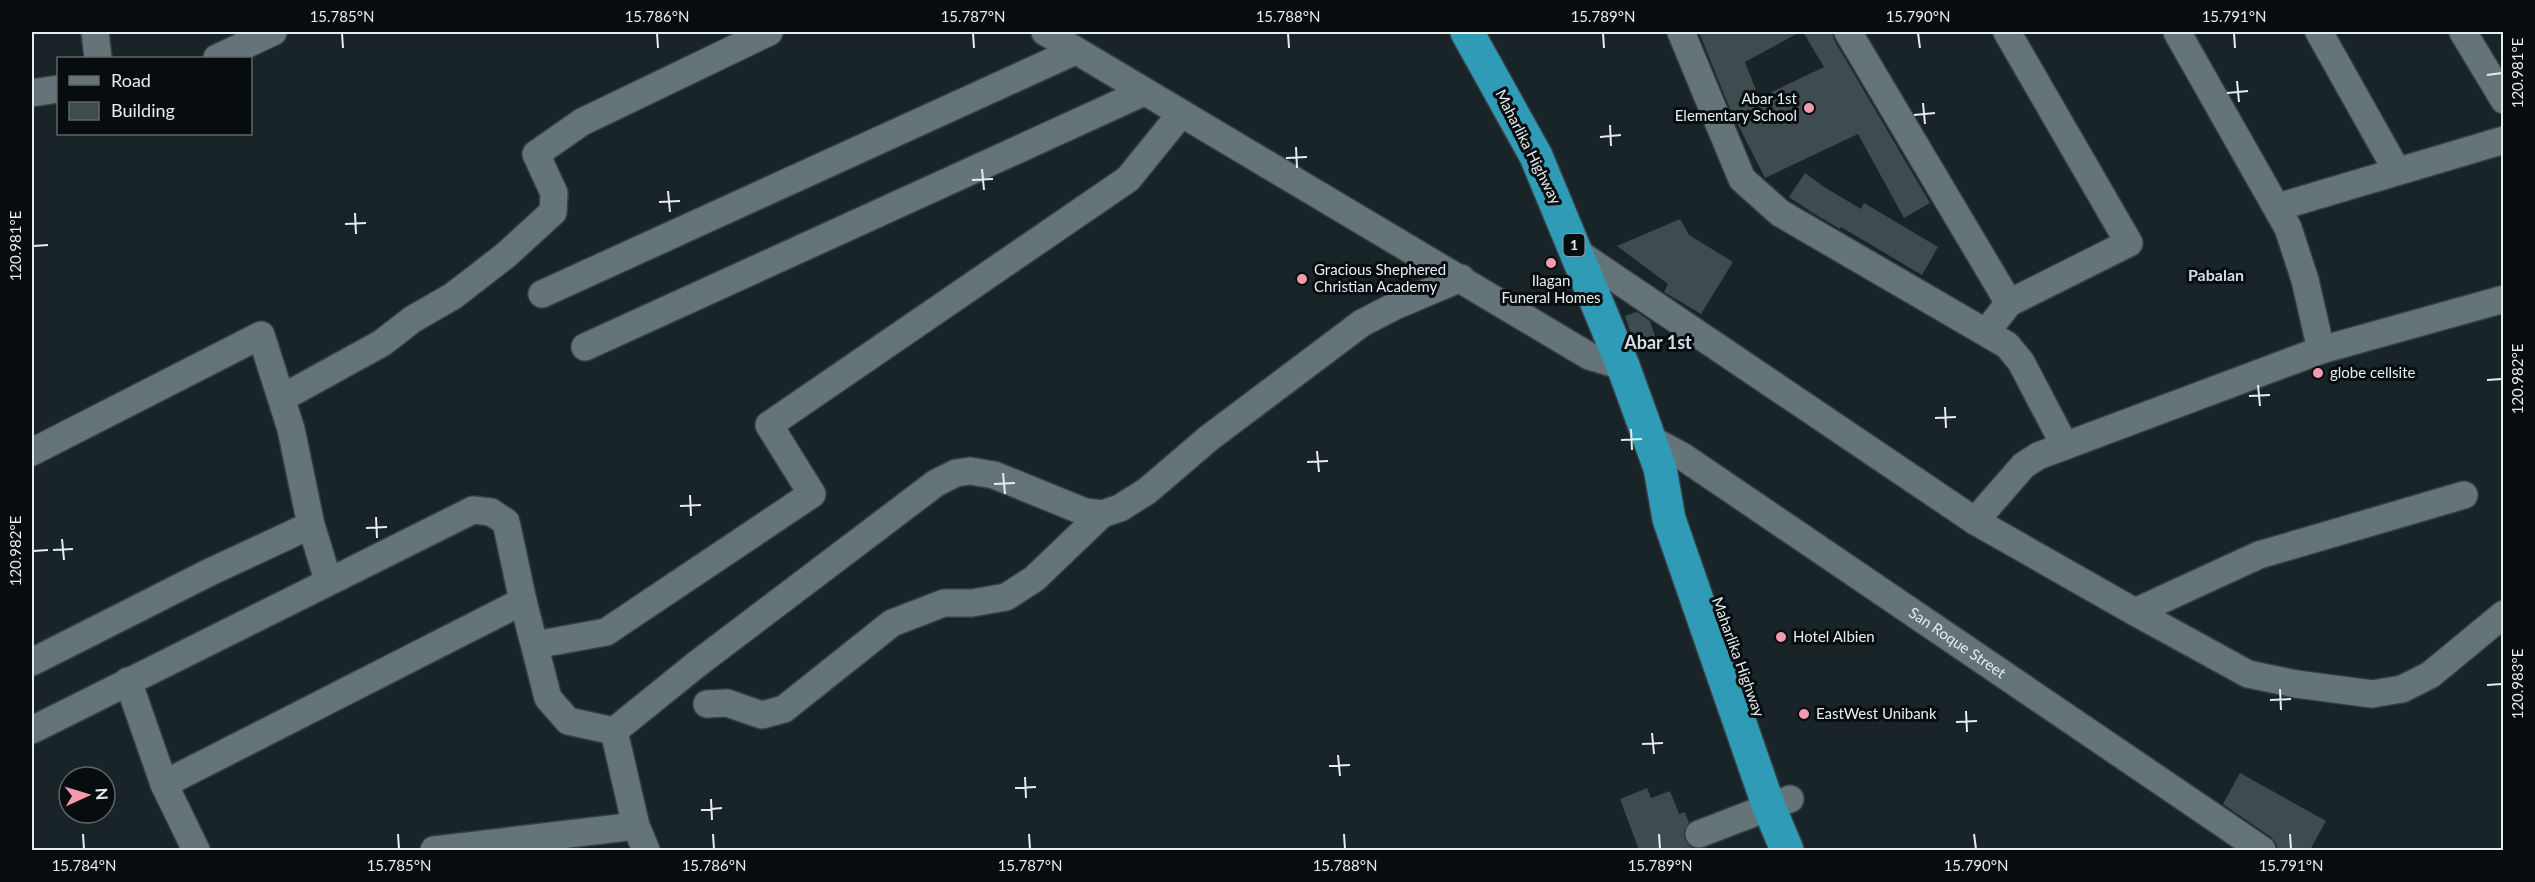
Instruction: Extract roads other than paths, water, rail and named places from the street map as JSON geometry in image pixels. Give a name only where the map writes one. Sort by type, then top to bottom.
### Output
[{"type":"highway","name":"Maharlika Highway","points":[[1467,32],[1536,156],[1578,253],[1655,453],[1688,518],[1779,803],[1787,850]]},
{"type":"highway","name":"Maharlika Highway","points":[[1779,803],[1809,850]]},
{"type":"street","points":[[95,32],[98,57]]},
{"type":"street","points":[[218,57],[273,32]]},
{"type":"street","points":[[282,398],[382,344],[413,319],[453,296],[506,255],[553,212],[555,193],[536,154],[548,144],[582,122],[769,32]]},
{"type":"street","points":[[1045,32],[1180,115],[1461,278],[1589,356],[1623,366]]},
{"type":"street","points":[[1681,32],[1742,179],[1780,213],[1987,331],[2007,345],[2015,353],[2065,447]]},
{"type":"street","points":[[1848,32],[2009,303]]},
{"type":"street","points":[[1987,331],[2009,303],[2129,243],[2007,32]]},
{"type":"street","points":[[2177,32],[2278,207],[2298,256],[2321,351]]},
{"type":"street","points":[[2319,32],[2397,171]]},
{"type":"street","points":[[2463,32],[2504,100]]},
{"type":"street","points":[[542,294],[1075,51]]},
{"type":"street","points":[[32,93],[57,89]]},
{"type":"street","points":[[585,347],[1144,92]]},
{"type":"street","points":[[535,645],[606,632],[812,494],[769,425],[1128,179],[1180,115]]},
{"type":"street","points":[[2278,207],[2504,140]]},
{"type":"street","points":[[1578,253],[1975,521],[2248,674],[2296,684],[2372,694],[2402,689],[2430,675],[2504,614]]},
{"type":"street","points":[[614,731],[697,664],[936,483],[956,473],[970,471],[994,475],[1085,512],[1102,514],[1120,508],[1147,491],[1209,438],[1362,323],[1395,306],[1461,278]]},
{"type":"street","points":[[1975,521],[2031,460],[2321,351],[2504,299]]},
{"type":"street","points":[[32,452],[261,335],[291,429],[311,525],[328,580]]},
{"type":"street","name":"San Roque Street","points":[[1655,453],[1692,463],[2262,850]]},
{"type":"street","points":[[2135,612],[2259,555],[2464,495]]},
{"type":"street","points":[[32,730],[328,580],[473,510],[491,512],[506,522],[523,601],[549,698],[568,721],[614,731]]},
{"type":"street","points":[[708,704],[727,702],[762,715],[784,710],[892,623],[944,603],[972,603],[1006,597],[1034,579],[1102,514]]},
{"type":"street","points":[[32,662],[210,572],[311,525]]},
{"type":"street","points":[[164,784],[523,601]]},
{"type":"street","points":[[128,681],[164,784],[196,850]]},
{"type":"street","points":[[614,731],[636,826],[646,850]]},
{"type":"street","points":[[1699,834],[1779,803]]},
{"type":"street","points":[[434,850],[636,826]]},
{"type":"place","name":"Abar 1st Elementary School","points":[[1809,108]]},
{"type":"place","name":"Ilagan Funeral Homes","points":[[1551,263]]},
{"type":"place","name":"Gracious Shephered Christian Academy","points":[[1302,279]]},
{"type":"place","name":"globe cellsite","points":[[2318,373]]},
{"type":"place","name":"Hotel Albien","points":[[1781,637]]},
{"type":"place","name":"EastWest Unibank","points":[[1804,714]]},
{"type":"district","name":"Pabalan","points":[[2216,275]]},
{"type":"district","name":"Abar 1st","points":[[1658,343]]}]
